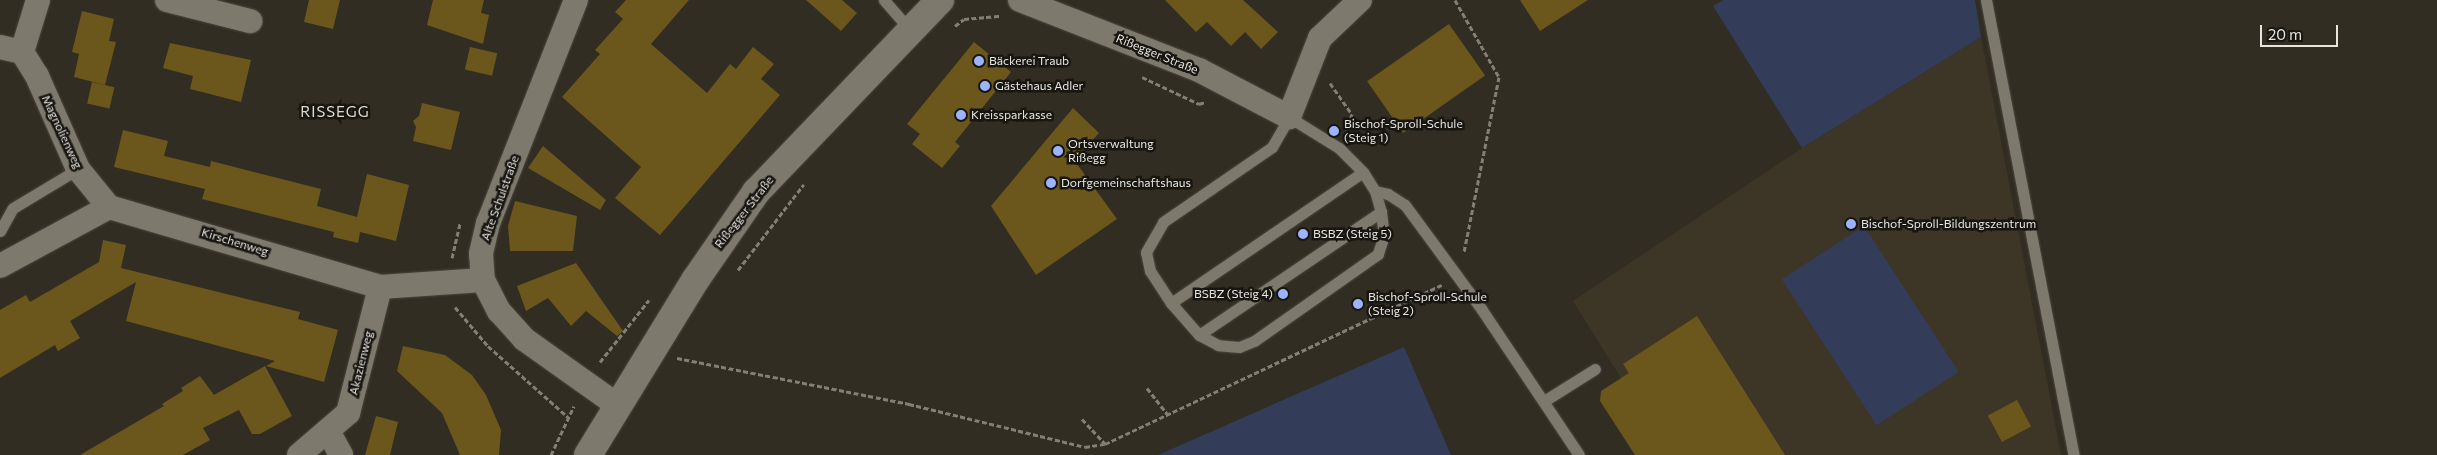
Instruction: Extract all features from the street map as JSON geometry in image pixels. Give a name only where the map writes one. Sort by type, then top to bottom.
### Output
[{"type":"street","name":"Magnolienweg","points":[[38,0],[11,50],[37,76],[78,169],[109,207]]},
{"type":"street","points":[[167,0],[250,22]]},
{"type":"street","name":"Alte Schulstraße","points":[[576,0],[488,223],[480,252],[484,280],[499,311],[524,339],[617,405]]},
{"type":"street","name":"Rißegger Straße","points":[[588,455],[696,279],[756,192],[940,0]]},
{"type":"street","points":[[1289,118],[1310,57],[1320,38],[1360,0]]},
{"type":"street","name":"Rißegger Straße","points":[[1015,10],[1199,70],[1289,118]]},
{"type":"street","points":[[1,264],[109,207]]},
{"type":"street","name":"Kirschenweg","points":[[109,207],[380,286],[484,280]]},
{"type":"street","name":"Akazienweg","points":[[299,455],[329,433],[348,413],[380,286]]},
{"type":"street","points":[[329,433],[340,455]]},
{"type":"lane","points":[[884,0],[911,30]]},
{"type":"lane","points":[[1986,0],[2074,455]]},
{"type":"lane","points":[[1289,118],[1339,148],[1362,172],[1375,191],[1381,212],[1384,235],[1378,254],[1254,341],[1239,347],[1218,345],[1199,334],[1171,303],[1150,271],[1146,252],[1152,238],[1163,222],[1272,147],[1289,118]]},
{"type":"lane","points":[[0,232],[13,208],[78,169]]},
{"type":"lane","points":[[1171,303],[1362,172]]},
{"type":"lane","points":[[1375,191],[1388,194],[1404,205],[1459,277],[1579,455]]},
{"type":"lane","points":[[1199,334],[1381,212]]},
{"type":"lane","points":[[1544,401],[1595,369]]},
{"type":"path","points":[[630,324],[679,360],[909,404],[1085,447],[1105,444],[1459,277],[1499,77],[1456,0]]},
{"type":"path","points":[[952,29],[964,20],[1001,16],[1015,10]]},
{"type":"path","points":[[1310,57],[1352,114],[1339,148]]},
{"type":"path","points":[[1132,73],[1199,104],[1233,88]]},
{"type":"path","points":[[733,276],[810,178]]},
{"type":"path","points":[[673,367],[683,352]]},
{"type":"path","points":[[1147,388],[1167,414]]},
{"type":"path","points":[[1082,419],[1105,444]]},
{"type":"shaded area","points":[[1723,0],[1975,0],[1981,37],[1802,148],[1713,6]]},
{"type":"shaded area","name":"Bischof-Sproll-Bildungszentrum","points":[[1981,37],[2061,455],[1669,455],[1573,301],[1802,148]]},
{"type":"shaded area","points":[[1864,226],[1959,372],[1877,425],[1782,279]]},
{"type":"shaded area","points":[[1404,347],[1451,455],[1158,455]]},
{"type":"building","points":[[309,0],[340,0],[333,29],[304,22]]},
{"type":"building","points":[[433,0],[484,0],[481,13],[489,15],[483,44],[427,25]]},
{"type":"building","points":[[626,0],[689,0],[651,44],[707,93],[730,64],[736,69],[753,47],[774,64],[761,79],[780,95],[660,235],[615,198],[641,167],[562,97],[600,54],[595,50],[623,19],[615,12]]},
{"type":"building","points":[[806,0],[842,0],[857,13],[841,31]]},
{"type":"building","points":[[1165,0],[1243,0],[1278,32],[1261,49],[1245,32],[1231,46],[1207,22],[1196,32]]},
{"type":"building","points":[[1520,0],[1588,0],[1540,31]]},
{"type":"building","points":[[82,11],[114,19],[109,41],[116,42],[105,85],[74,77],[79,54],[72,52]]},
{"type":"building","points":[[1449,24],[1485,76],[1403,133],[1367,81]]},
{"type":"building","points":[[974,42],[1011,72],[955,142],[960,146],[942,168],[912,144],[920,134],[907,124]]},
{"type":"building","points":[[170,43],[251,60],[241,102],[190,89],[193,76],[163,68]]},
{"type":"building","points":[[470,47],[497,53],[492,76],[465,69]]},
{"type":"building","points":[[92,82],[114,87],[109,109],[87,103]]},
{"type":"building","points":[[422,103],[460,112],[451,150],[413,141],[416,127],[413,121],[419,116]]},
{"type":"building","name":"Dorfgemeinschaftshaus","points":[[1073,108],[1099,133],[1074,160],[1117,219],[1036,275],[991,206]]},
{"type":"building","points":[[123,130],[168,141],[164,156],[210,167],[211,161],[321,189],[317,206],[357,217],[367,174],[409,185],[396,241],[360,232],[358,243],[333,237],[334,232],[202,199],[205,189],[114,167]]},
{"type":"building","points":[[543,146],[606,200],[600,210],[528,168]]},
{"type":"building","points":[[515,201],[577,216],[573,251],[510,251],[508,226]]},
{"type":"building","points":[[103,240],[126,245],[121,268],[300,312],[298,319],[338,330],[324,382],[266,366],[275,361],[126,321],[136,282],[70,321],[80,338],[58,351],[55,345],[0,378],[0,310],[26,295],[30,302],[99,262]]},
{"type":"building","points":[[576,263],[623,331],[617,336],[586,311],[571,326],[548,298],[526,311],[517,286]]},
{"type":"building","points":[[1697,316],[1785,455],[1635,455],[1600,401],[1601,391],[1629,373],[1623,364]]},
{"type":"building","points":[[403,346],[445,355],[472,375],[486,395],[501,430],[499,455],[460,455],[442,413],[397,371]]},
{"type":"building","points":[[265,366],[292,416],[260,434],[252,434],[239,410],[203,428],[210,440],[183,455],[80,455],[164,406],[162,404],[183,391],[181,388],[200,376],[214,395]]},
{"type":"building","points":[[2017,400],[2031,426],[2002,442],[1988,415]]},
{"type":"building","points":[[376,416],[398,422],[390,455],[365,455]]},
{"type":"place","name":"Bäckerei Traub","points":[[979,61]]},
{"type":"place","name":"Gästehaus Adler","points":[[985,86]]},
{"type":"place","name":"Kreissparkasse","points":[[961,115]]},
{"type":"place","name":"Bischof-Sproll-Schule (Steig 1)","points":[[1334,131]]},
{"type":"place","name":"Ortsverwaltung Rißegg","points":[[1058,151]]},
{"type":"place","name":"Dorfgemeinschaftshaus","points":[[1051,183]]},
{"type":"place","name":"Bischof-Sproll-Bildungszentrum","points":[[1851,224]]},
{"type":"place","name":"BSBZ (Steig 5)","points":[[1303,234]]},
{"type":"place","name":"BSBZ (Steig 4)","points":[[1283,294]]},
{"type":"place","name":"Bischof-Sproll-Schule (Steig 2)","points":[[1358,304]]},
{"type":"district","name":"RISSEGG","points":[[335,112]]}]
